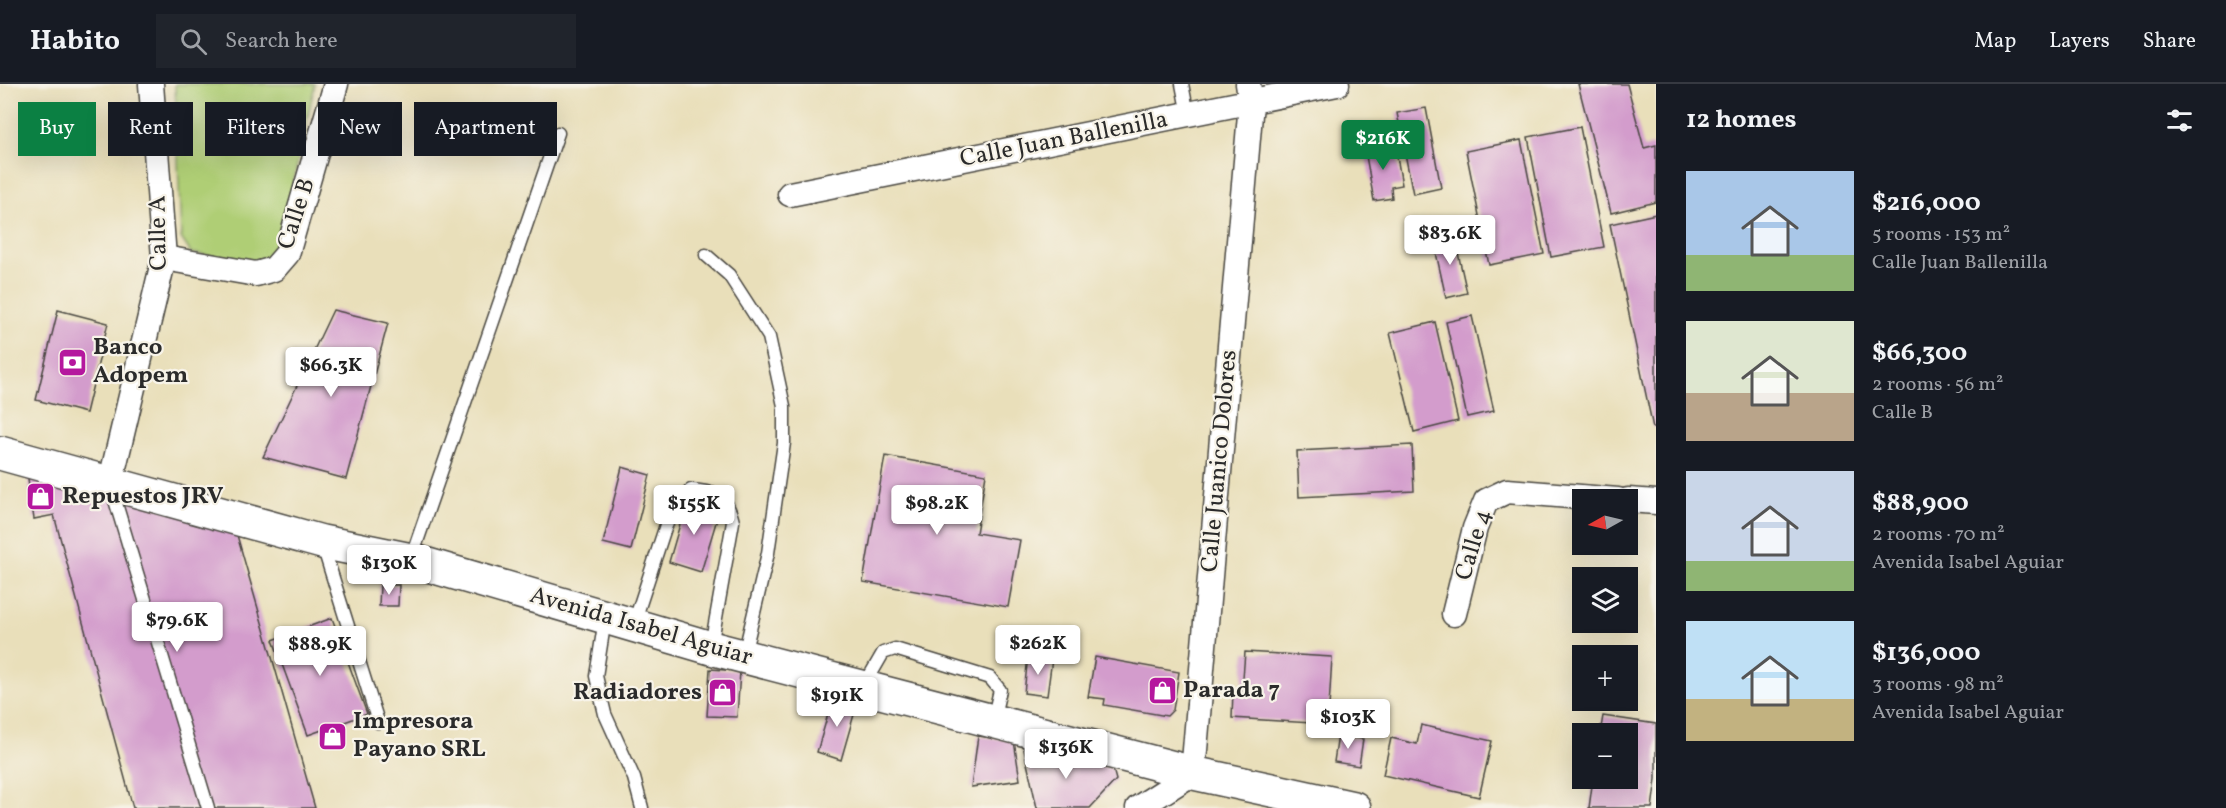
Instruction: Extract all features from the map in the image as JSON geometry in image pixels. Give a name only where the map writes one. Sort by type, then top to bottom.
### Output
[{"type":"main road","name":"Avenida Isabel Aguiar","points":[[0,453],[322,542],[411,560],[619,623],[711,648],[1298,801],[1354,808]]},
{"type":"street","name":"Calle A","points":[[110,484],[164,258],[151,84]]},
{"type":"street","name":"Calle B","points":[[164,258],[256,274],[274,269],[287,254],[336,84]]},
{"type":"street","name":"Calle Juan Ballenilla","points":[[790,194],[1188,115],[1249,93],[1336,84]]},
{"type":"street","name":"Calle Juanico Dolores","points":[[1193,773],[1249,93]]},
{"type":"street","name":"Calle 4","points":[[1454,614],[1475,528],[1486,501],[1507,491],[1572,496]]},
{"type":"street","points":[[1638,501],[1656,502]]},
{"type":"street","points":[[1138,808],[1193,773]]},
{"type":"lane","points":[[1182,84],[1188,115]]},
{"type":"lane","points":[[411,560],[558,133]]},
{"type":"lane","points":[[706,255],[729,275],[769,337],[784,406],[784,443],[768,553],[743,656]]},
{"type":"lane","points":[[110,484],[208,808]]},
{"type":"lane","points":[[642,808],[634,778],[605,714],[596,676],[619,623],[654,556],[675,505],[691,490],[704,491],[723,497],[730,506],[733,522],[711,648]]},
{"type":"lane","points":[[322,542],[378,722]]},
{"type":"lane","points":[[864,687],[884,653],[895,649],[990,678],[1000,690],[993,721]]},
{"type":"green space","points":[[175,84],[315,84],[306,125],[306,102],[205,102],[205,156],[299,156],[279,247],[272,259],[262,263],[191,253],[181,238],[178,156],[193,156],[193,102],[176,102]]},
{"type":"building","points":[[1578,84],[1627,84],[1644,148],[1656,145],[1656,202],[1611,213]]},
{"type":"building","points":[[1426,108],[1441,188],[1413,194],[1397,113]]},
{"type":"building","points":[[1580,127],[1604,247],[1551,257],[1528,137]]},
{"type":"building","points":[[1521,140],[1544,254],[1489,265],[1466,151]]},
{"type":"building","points":[[1395,145],[1402,185],[1391,187],[1392,198],[1374,201],[1365,150]]},
{"type":"building","points":[[1656,214],[1656,428],[1653,428],[1610,224]]},
{"type":"building","points":[[1454,235],[1467,293],[1446,298],[1433,239]]},
{"type":"building","name":"Banco Adopem","points":[[58,310],[108,323],[86,413],[36,400]]},
{"type":"building","points":[[333,310],[388,323],[346,479],[263,457]]},
{"type":"building","points":[[1472,316],[1494,411],[1467,417],[1446,322]]},
{"type":"building","points":[[1435,322],[1458,421],[1414,432],[1390,333]]},
{"type":"building","points":[[1412,445],[1414,491],[1299,497],[1297,451]]},
{"type":"building","points":[[885,456],[986,474],[976,533],[1020,540],[1008,607],[863,582]]},
{"type":"building","points":[[622,467],[650,475],[631,550],[603,543]]},
{"type":"building","points":[[27,472],[235,528],[315,808],[133,808],[54,515],[34,519]]},
{"type":"building","points":[[687,500],[720,509],[701,572],[669,562]]},
{"type":"building","points":[[380,585],[399,585],[398,606],[379,606]]},
{"type":"building","points":[[332,618],[367,714],[308,735],[273,640]]},
{"type":"building","points":[[1245,652],[1332,657],[1328,724],[1232,718],[1233,691],[1242,691]]},
{"type":"building","points":[[1028,656],[1052,659],[1047,696],[1024,693]]},
{"type":"building","points":[[1095,657],[1179,672],[1173,710],[1167,716],[1104,705],[1105,699],[1088,697]]},
{"type":"building","name":"Radiadores","points":[[710,669],[740,671],[737,717],[707,716]]},
{"type":"building","points":[[833,697],[857,704],[841,760],[817,752]]},
{"type":"building","points":[[1603,716],[1656,724],[1656,779],[1652,808],[1589,808],[1592,789],[1638,789],[1638,723],[1602,723]]},
{"type":"building","points":[[1421,725],[1492,741],[1479,797],[1383,775],[1391,738],[1417,744]]},
{"type":"building","points":[[1338,735],[1363,739],[1359,766],[1334,762]]},
{"type":"building","points":[[978,736],[1014,741],[1020,780],[971,787]]},
{"type":"building","points":[[1023,745],[1113,769],[1116,780],[1090,808],[1037,808]]},
{"type":"place","name":"Banco Adopem","points":[[72,362]]},
{"type":"place","name":"Repuestos JRV","points":[[41,497]]},
{"type":"place","name":"Parada 7","points":[[1162,691]]},
{"type":"place","name":"Radiadores","points":[[723,693]]},
{"type":"place","name":"Impresora Payano SRL","points":[[332,736]]}]
